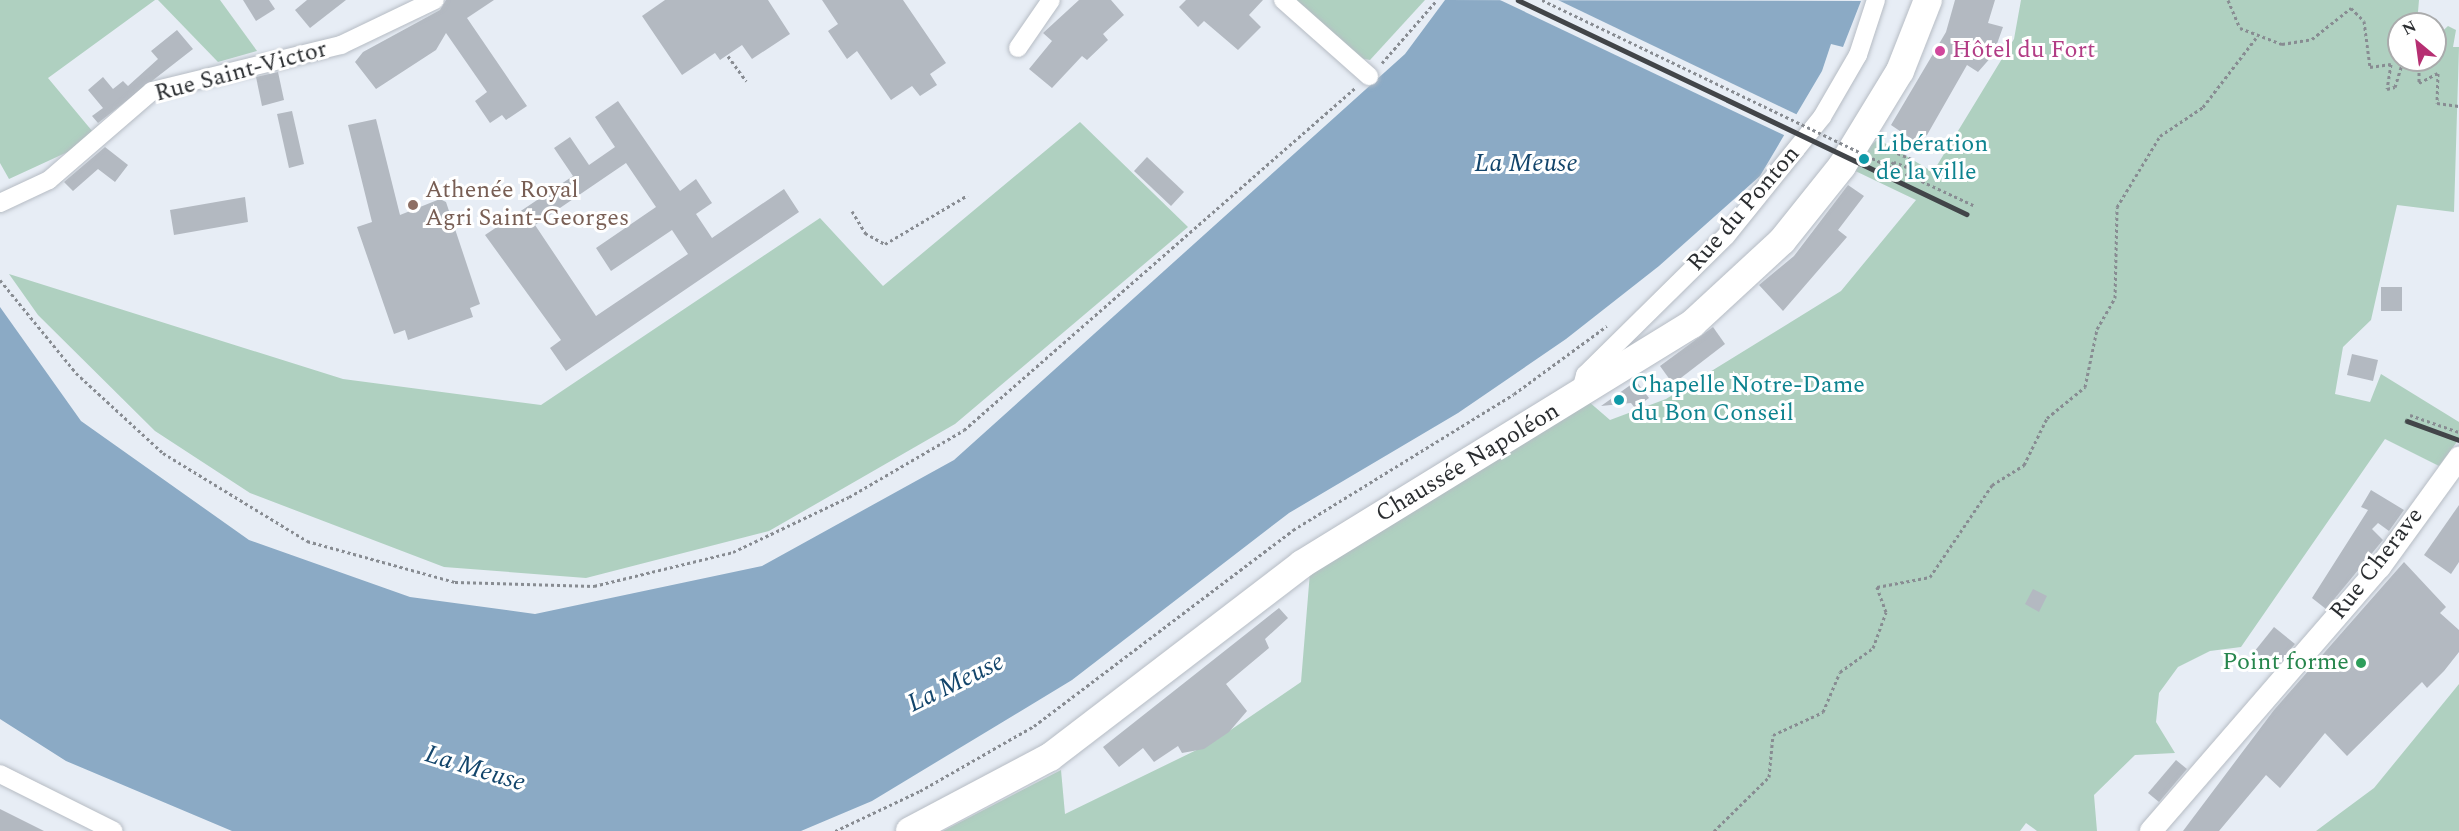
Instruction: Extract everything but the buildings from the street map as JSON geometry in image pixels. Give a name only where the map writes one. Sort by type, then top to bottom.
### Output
[{"type":"main road","name":"Chaussée Napoléon","points":[[910,831],[1050,757],[1302,564],[1684,330],[1782,241],[1875,118],[1928,0]]},
{"type":"street","name":"Rue Saint-Victor","points":[[0,203],[49,180],[152,91],[341,45],[435,0]]},
{"type":"street","points":[[1018,48],[1051,0]]},
{"type":"street","points":[[1283,0],[1369,76]]},
{"type":"street","name":"Rue du Ponton","points":[[1580,395],[1585,375],[1726,236],[1822,117],[1858,55],[1876,0]]},
{"type":"street","name":"Rue Cherave","points":[[2151,831],[2380,567],[2459,458]]},
{"type":"street","points":[[0,774],[114,831]]},
{"type":"path","points":[[0,280],[76,373],[155,446],[196,478],[307,541],[455,582],[594,586],[733,552],[849,497],[964,430],[1369,76],[1437,0]]},
{"type":"path","points":[[1542,0],[1973,205]]},
{"type":"path","points":[[2228,0],[2240,28],[2256,38],[2282,44],[2312,39],[2351,8],[2364,21],[2370,67],[2391,64],[2387,89],[2395,87],[2402,64],[2411,60],[2419,66],[2419,83],[2438,73],[2437,104],[2459,106]]},
{"type":"path","points":[[1714,831],[1769,777],[1773,735],[1823,712],[1840,672],[1873,648],[1886,612],[1877,587],[1930,577],[1992,484],[2024,465],[2047,418],[2085,387],[2097,328],[2115,298],[2117,207],[2160,136],[2203,107],[2256,38]]},
{"type":"path","points":[[728,56],[746,81]]},
{"type":"path","points":[[1884,136],[1880,145],[1912,159],[1907,167],[1894,162],[1889,166]]},
{"type":"path","points":[[852,211],[865,233],[885,244],[968,195]]},
{"type":"path","points":[[835,831],[920,791],[1034,726],[1293,530],[1514,394],[1612,322]]},
{"type":"path","points":[[2410,415],[2459,432]]},
{"type":"green space","points":[[0,0],[155,0],[48,78],[98,138],[9,179],[0,163]]},
{"type":"green space","points":[[158,0],[220,0],[257,51],[218,62]]},
{"type":"green space","points":[[1293,0],[1425,0],[1370,60],[1359,58]]},
{"type":"green space","points":[[2021,0],[2419,0],[2418,12],[2387,12],[2387,72],[2447,72],[2448,26],[2456,30],[2453,47],[2459,47],[2454,212],[2397,205],[2371,320],[2343,347],[2335,394],[2370,402],[2381,374],[2459,422],[2459,439],[2439,466],[2385,439],[2241,647],[2210,651],[2178,667],[2159,693],[2156,722],[2175,753],[2135,755],[2094,795],[2097,831],[2037,831],[2026,823],[2020,831],[943,831],[1061,770],[1065,814],[1213,742],[1301,682],[1310,572],[1588,401],[1610,420],[1666,399],[1841,291],[1916,200],[1847,167],[1878,139],[1933,172],[2014,39]]},
{"type":"green space","points":[[1080,122],[1188,227],[955,424],[769,531],[586,578],[444,567],[250,493],[155,431],[38,315],[9,274],[343,379],[541,405],[820,218],[883,286]]},
{"type":"green space","points":[[2459,684],[2459,831],[2316,831],[2374,788]]},
{"type":"water","name":"La Meuse","points":[[1445,0],[1861,1],[1843,47],[1831,44],[1822,71],[1760,176],[1659,266],[1566,339],[1458,413],[1289,513],[1072,680],[872,801],[801,831],[232,831],[66,761],[0,719],[0,307],[81,421],[249,540],[410,597],[535,614],[762,566],[954,460],[1405,54]]},
{"type":"pier","points":[[1500,0],[1558,0],[1800,116],[1788,137]]},
{"type":"railway","points":[[1518,0],[1967,214]]},
{"type":"railway","points":[[2407,421],[2459,440]]},
{"type":"place","name":"Hôtel du Fort","points":[[1940,51]]},
{"type":"place","name":"Libération de la ville","points":[[1864,159]]},
{"type":"place","name":"Athenée Royal Agri Saint-Georges","points":[[413,205]]},
{"type":"place","name":"Chapelle Notre-Dame du Bon Conseil","points":[[1619,400]]},
{"type":"place","name":"Point forme","points":[[2361,663]]}]
